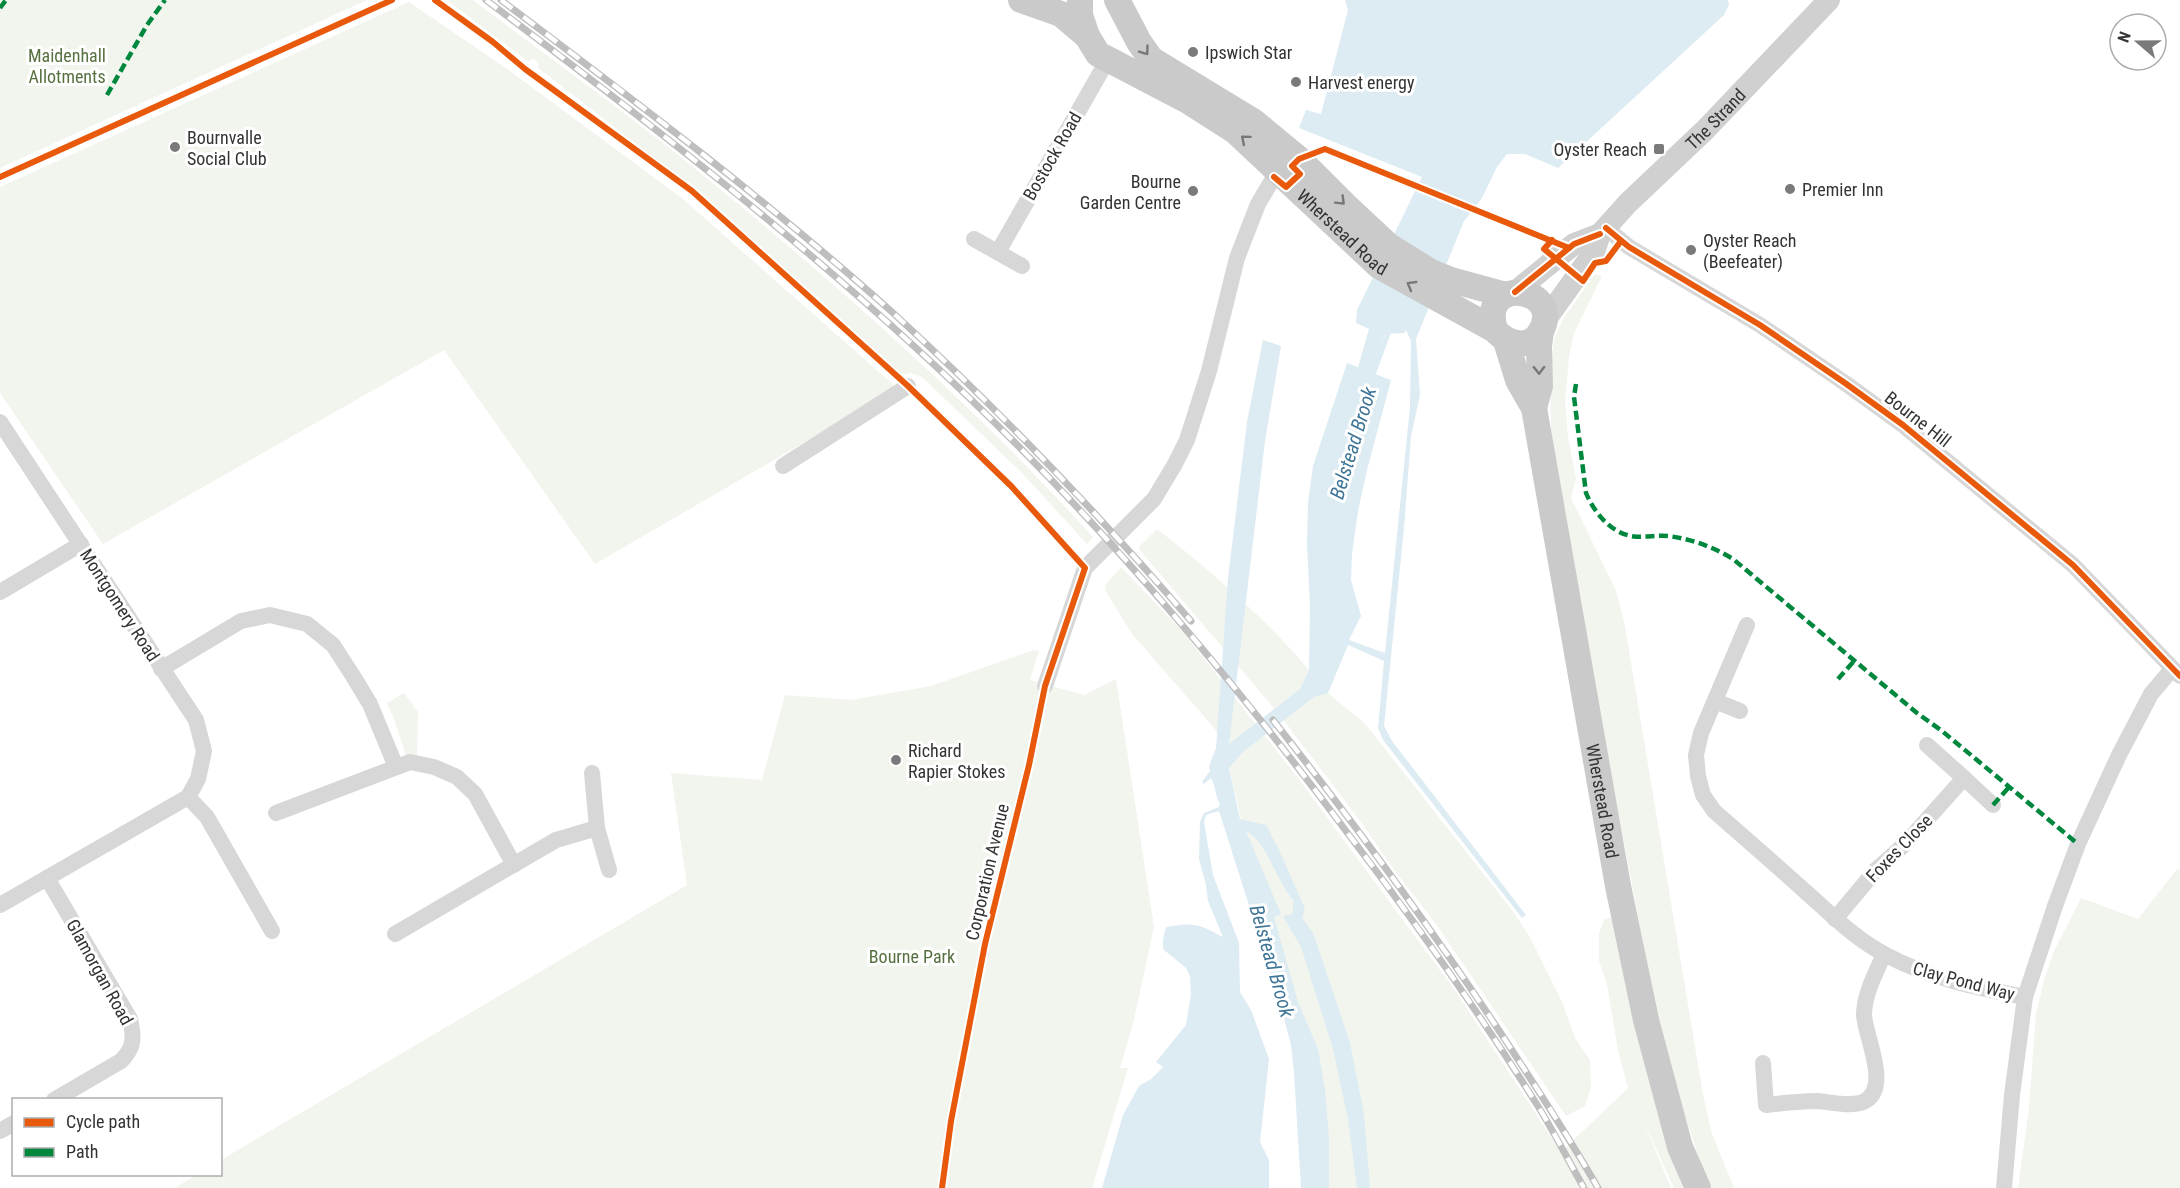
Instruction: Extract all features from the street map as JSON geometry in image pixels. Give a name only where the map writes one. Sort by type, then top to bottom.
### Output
[{"type":"main road","name":"Wherstead Road","points":[[1021,0],[1061,14],[1087,36]]},
{"type":"main road","name":"Wherstead Road","points":[[1080,0],[1080,15],[1087,36],[1098,54],[1107,61],[1202,110],[1234,131],[1338,229],[1448,291],[1500,335]]},
{"type":"main road","name":"Wherstead Road","points":[[1118,0],[1139,42],[1151,59],[1253,120],[1299,159],[1345,205],[1384,256]]},
{"type":"main road","name":"The Strand","points":[[1542,327],[1594,252],[1603,231],[1628,203],[1705,130],[1829,0]]},
{"type":"main road","name":"The Strand","points":[[1511,293],[1574,244],[1603,231]]},
{"type":"main road","name":"Wherstead Road","points":[[1448,291],[1522,292],[1535,298],[1544,313],[1542,327]]},
{"type":"main road","points":[[1511,293],[1494,309],[1492,323],[1500,335],[1518,380],[1534,408]]},
{"type":"main road","points":[[1500,335],[1517,344],[1526,343],[1535,338],[1542,327]]},
{"type":"main road","points":[[1534,408],[1540,386],[1539,346],[1542,327]]},
{"type":"main road","name":"Wherstead Road","points":[[1534,408],[1620,898],[1646,1020],[1680,1147],[1698,1188]]},
{"type":"street","name":"Bostock Road","points":[[998,252],[1107,61]]},
{"type":"street","points":[[1045,686],[1085,568],[1154,499],[1187,440],[1209,371],[1237,258],[1258,204],[1278,170]]},
{"type":"street","name":"Bourne Hill","points":[[1603,231],[1760,325],[1845,382],[1903,425],[2073,565],[2176,673]]},
{"type":"street","points":[[974,239],[1022,266]]},
{"type":"street","points":[[783,466],[908,386]]},
{"type":"street","name":"Montgomery Road","points":[[0,422],[196,720],[204,751],[198,779],[188,797]]},
{"type":"street","points":[[0,592],[81,544]]},
{"type":"street","points":[[161,669],[241,621],[270,615],[307,624],[333,645],[353,676],[370,704],[396,766]]},
{"type":"street","name":"Clay Pond Way","points":[[1747,625],[1701,733],[1696,755],[1703,795],[1714,811],[1835,919],[1861,940],[1884,954],[1905,964],[1972,986],[2025,997],[2078,844],[2119,755],[2151,694],[2176,673]]},
{"type":"street","points":[[1715,701],[1740,711]]},
{"type":"street","points":[[1927,746],[1993,805]]},
{"type":"street","points":[[276,813],[396,766],[410,762],[434,767],[457,777],[475,794],[514,865]]},
{"type":"street","points":[[592,773],[597,828],[609,870]]},
{"type":"street","name":"Foxes Close","points":[[1835,919],[1876,870],[1905,844],[1964,778]]},
{"type":"street","points":[[0,904],[188,797],[207,818],[272,931]]},
{"type":"street","points":[[395,934],[556,840],[597,828]]},
{"type":"street","name":"Glamorgan Road","points":[[47,878],[130,1019],[134,1038],[130,1052],[121,1061],[57,1098]]},
{"type":"street","points":[[1763,1063],[1766,1104],[1814,1101],[1853,1104],[1864,1102],[1873,1093],[1876,1070],[1864,1016],[1867,994],[1884,954]]},
{"type":"street","points":[[2004,1188],[2012,1095],[2025,997]]},
{"type":"green space","name":"Maidenhall Allotments","points":[[0,0],[367,0],[0,168]]},
{"type":"green space","points":[[449,0],[473,0],[631,118],[791,248],[947,388],[997,436],[1093,537],[1087,544],[1022,473],[922,377],[911,373],[900,375],[813,293],[702,195],[537,67],[539,65],[536,60],[531,59],[529,62]]},
{"type":"green space","points":[[409,2],[510,71],[683,199],[896,387],[595,564],[444,350],[103,544],[0,393],[0,187]]},
{"type":"green space","points":[[1595,274],[1602,276],[1574,333],[1569,357],[1565,402],[1568,436],[1576,479],[1571,498],[1616,591],[1624,621],[1703,1095],[1712,1134],[1734,1188],[1712,1188],[1699,1158],[1669,1067],[1653,995],[1595,690],[1551,431],[1550,368],[1555,336],[1563,319]]},
{"type":"green space","points":[[1157,529],[1237,596],[1293,651],[1309,670],[1300,689],[1314,697],[1328,693],[1364,723],[1512,910],[1530,937],[1562,1002],[1575,1038],[1590,1060],[1591,1087],[1585,1106],[1566,1116],[1438,927],[1363,825],[1279,714],[1138,548]]},
{"type":"green space","points":[[1121,567],[1184,633],[1298,778],[1454,989],[1561,1152],[1628,1088],[1618,1050],[1607,984],[1599,961],[1599,933],[1604,920],[1620,917],[1691,1188],[1674,1188],[1642,1118],[1671,1188],[1327,1188],[1229,767],[1243,753],[1229,745],[1132,634],[1105,590],[1106,584]]},
{"type":"green space","name":"Bourne Park","points":[[1034,650],[1039,651],[1030,680],[1084,695],[1116,679],[1154,927],[1134,1020],[1120,1068],[1128,1068],[1092,1188],[174,1188],[195,1176],[222,1176],[222,1159],[687,885],[671,773],[762,780],[785,695],[851,700],[931,686]]},
{"type":"green space","points":[[404,693],[418,712],[417,760],[406,755],[387,703]]},
{"type":"green space","points":[[2177,869],[2180,870],[2180,1188],[2018,1188],[2029,1108],[2036,1014],[2054,951],[2081,898],[2138,919]]},
{"type":"water","points":[[1345,0],[1728,0],[1729,5],[1724,15],[1558,168],[1525,154],[1507,154],[1497,167],[1482,198],[1464,221],[1416,339],[1420,395],[1411,436],[1384,726],[1392,741],[1526,915],[1522,918],[1383,740],[1378,728],[1384,661],[1348,645],[1328,693],[1314,697],[1243,752],[1229,768],[1240,819],[1266,825],[1280,852],[1305,909],[1302,918],[1313,933],[1350,1043],[1364,1114],[1370,1188],[1357,1188],[1348,1119],[1333,1049],[1301,947],[1283,916],[1292,914],[1294,901],[1260,844],[1246,831],[1281,914],[1274,917],[1298,1002],[1318,1049],[1325,1089],[1329,1137],[1329,1188],[1301,1188],[1291,1045],[1280,1003],[1219,811],[1206,815],[1204,822],[1213,875],[1239,943],[1240,992],[1251,1010],[1269,1059],[1260,1142],[1269,1160],[1269,1188],[1102,1188],[1123,1115],[1139,1086],[1151,1079],[1163,1067],[1156,1062],[1186,1025],[1191,994],[1190,976],[1186,968],[1163,949],[1166,927],[1196,925],[1223,937],[1208,901],[1199,859],[1200,822],[1204,813],[1219,807],[1220,804],[1211,778],[1204,784],[1202,782],[1210,771],[1209,766],[1216,748],[1228,578],[1247,422],[1263,340],[1281,346],[1265,441],[1229,744],[1300,689],[1309,670],[1310,605],[1307,545],[1308,503],[1313,466],[1347,363],[1358,367],[1369,329],[1356,323],[1357,310],[1422,177],[1299,128],[1306,110],[1321,114],[1348,10]],"holes":[[[1406,330],[1411,341],[1410,407],[1385,653],[1349,640],[1361,616],[1351,580],[1352,554],[1367,470],[1391,380],[1372,373],[1385,334],[1404,333]]]},
{"type":"waterway","name":"Belstead Brook","points":[[1371,380],[1389,331]]},
{"type":"railway","points":[[486,0],[669,140],[847,286],[961,390],[1113,546],[1254,712],[1393,894],[1513,1068],[1542,1113],[1584,1188]]},
{"type":"railway","points":[[501,0],[749,191],[892,312],[1046,462],[1120,540],[1191,621]]},
{"type":"railway","points":[[1273,720],[1443,948],[1535,1086],[1598,1188]]},
{"type":"marked path","points":[[0,8],[6,0]]},
{"type":"marked path","points":[[107,95],[147,25],[165,0]]},
{"type":"marked path","points":[[1576,384],[1574,397],[1586,493],[1598,514],[1610,526],[1631,536],[1668,536],[1694,541],[1733,559],[2078,844]]},
{"type":"marked path","points":[[1838,679],[1854,661]]},
{"type":"marked path","points":[[1993,805],[2010,786]]},
{"type":"cycle path","points":[[0,177],[392,0]]},
{"type":"cycle path","name":"Corporation Avenue","points":[[435,0],[692,191],[908,386],[1012,487],[1085,568],[1045,686],[1029,765],[985,944],[951,1121],[942,1188]]},
{"type":"cycle path","points":[[1274,177],[1286,187],[1300,174],[1292,166],[1299,159],[1325,149],[1569,248]]},
{"type":"cycle path","points":[[1606,228],[1629,247],[1760,325],[1903,425],[2073,565],[2180,676]]},
{"type":"cycle path","points":[[1515,292],[1574,244],[1600,234]]},
{"type":"cycle path","points":[[1552,240],[1544,249],[1583,281],[1595,263],[1606,261],[1621,241]]},
{"type":"place","name":"Ipswich Star","points":[[1193,52]]},
{"type":"place","name":"Harvest energy","points":[[1296,82]]},
{"type":"place","name":"Bournvalle Social Club","points":[[175,147]]},
{"type":"place","name":"Oyster Reach","points":[[1659,149]]},
{"type":"place","name":"Premier Inn","points":[[1790,189]]},
{"type":"place","name":"Bourne Garden Centre","points":[[1193,191]]},
{"type":"place","name":"Oyster Reach (Beefeater)","points":[[1691,250]]},
{"type":"place","name":"Richard Rapier Stokes","points":[[896,760]]}]
